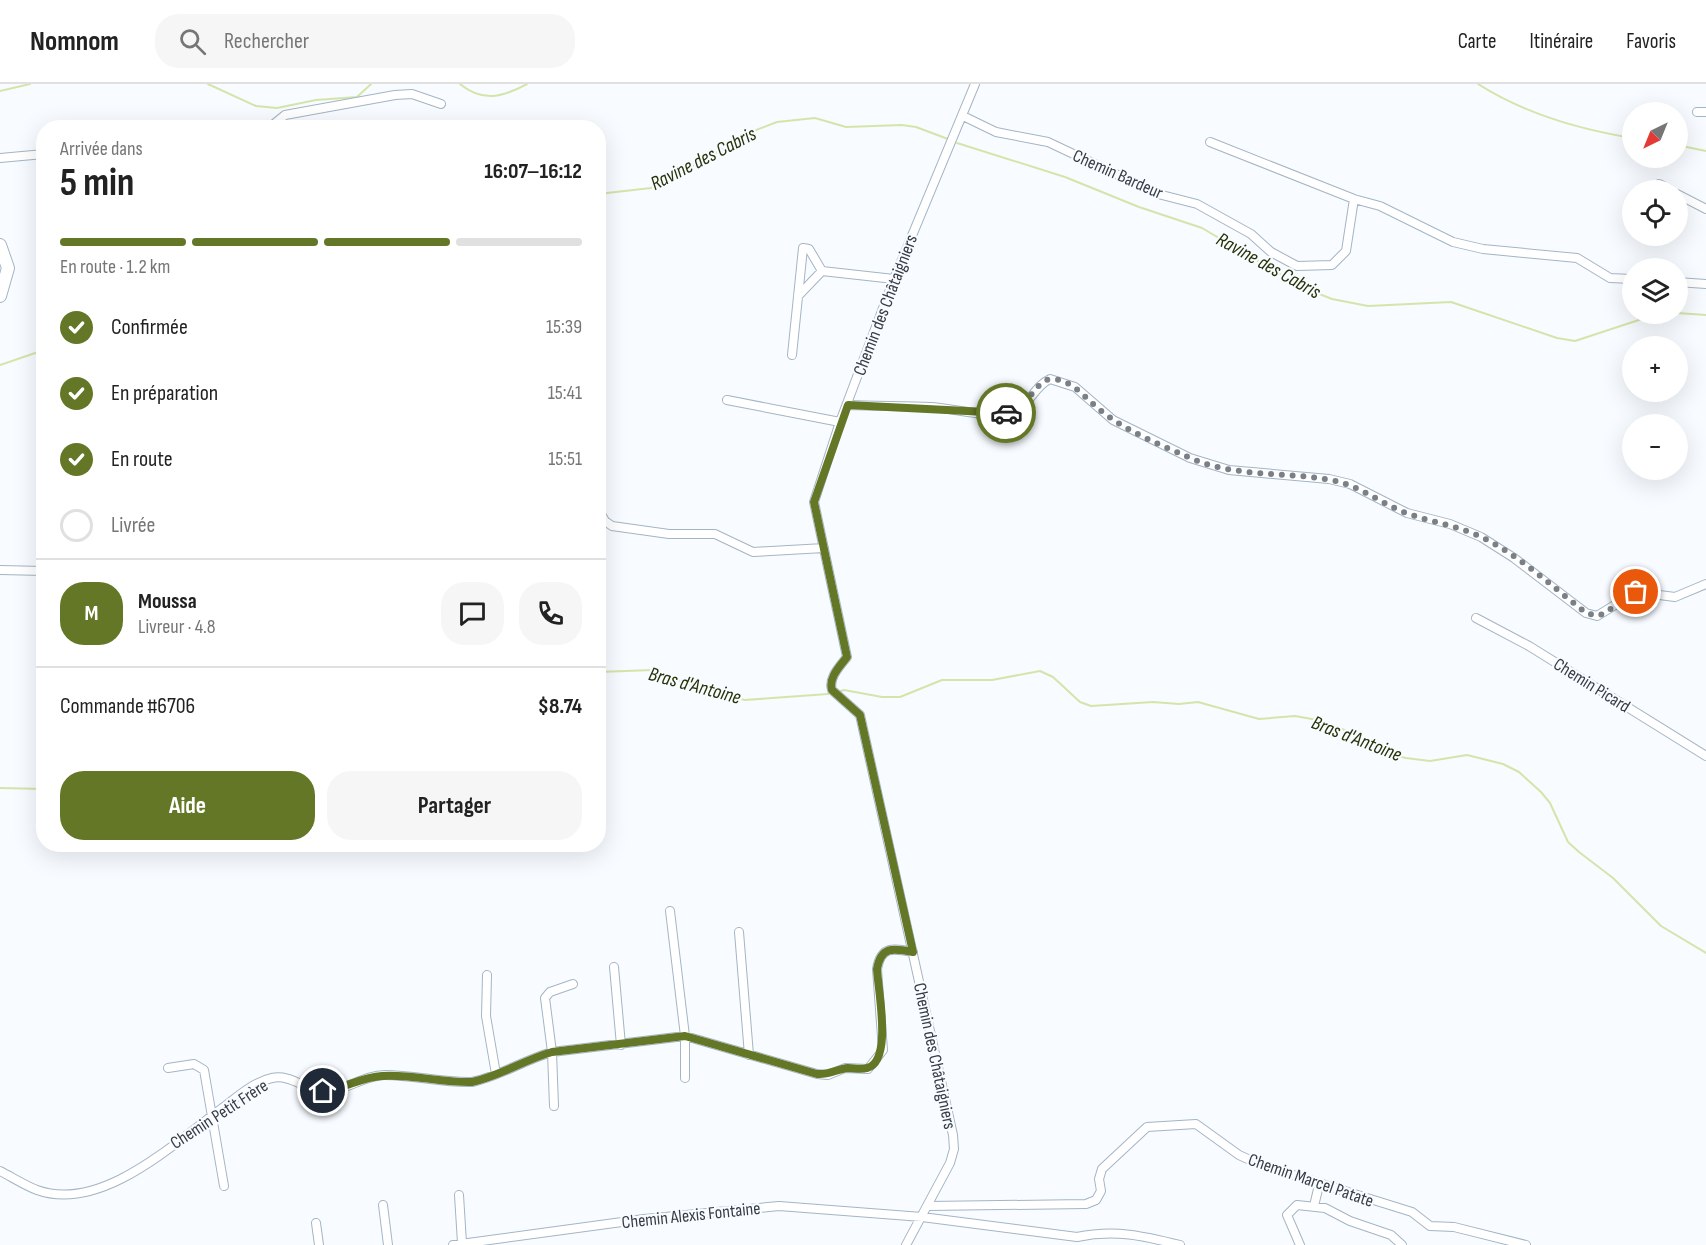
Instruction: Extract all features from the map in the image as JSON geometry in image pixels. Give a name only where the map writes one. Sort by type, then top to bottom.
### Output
[{"type":"main road","points":[[0,245],[8,268],[0,296]]},
{"type":"street","name":"Chemin des Châtaigniers","points":[[906,1245],[950,1162],[954,1149],[860,715],[832,690],[830,685],[847,657],[814,502],[840,422],[894,279],[975,84]]},
{"type":"street","points":[[279,120],[285,115],[395,95],[412,94],[441,104]]},
{"type":"street","name":"Chemin Bardeur","points":[[963,116],[996,132],[1048,142],[1158,194],[1197,204],[1251,234],[1271,252],[1297,266],[1332,265],[1346,251],[1354,199]]},
{"type":"street","points":[[1210,142],[1354,199],[1380,206],[1453,242],[1483,249],[1577,258],[1610,278],[1622,279]]},
{"type":"street","points":[[0,158],[36,155]]},
{"type":"street","points":[[1688,200],[1706,209]]},
{"type":"street","points":[[792,355],[804,248],[809,249],[822,271]]},
{"type":"street","points":[[822,271],[894,279]]},
{"type":"street","points":[[798,296],[822,271]]},
{"type":"street","points":[[1688,283],[1706,284]]},
{"type":"street","points":[[848,405],[932,407],[998,414],[1016,411],[1027,403],[1041,383],[1050,379],[1075,387],[1113,420],[1190,458],[1229,470],[1329,479],[1350,484],[1407,513],[1450,524],[1481,537],[1514,558],[1586,613],[1597,616],[1636,592],[1675,597],[1706,584]]},
{"type":"street","points":[[727,400],[840,422]]},
{"type":"street","points":[[606,522],[612,526],[669,534],[715,534],[753,552],[824,548]]},
{"type":"street","points":[[0,570],[36,571]]},
{"type":"street","name":"Chemin Picard","points":[[1476,618],[1529,646],[1706,756]]},
{"type":"street","points":[[670,911],[685,1036],[685,1078]]},
{"type":"street","points":[[739,932],[749,1055]]},
{"type":"street","name":"Chemin Petit Frère","points":[[0,1171],[37,1190],[56,1194],[93,1191],[137,1169],[258,1084],[279,1077],[323,1091],[374,1076],[472,1082],[530,1058],[552,1052],[685,1036],[817,1074],[828,1074],[845,1068],[868,1068],[883,1050],[877,969],[879,959],[883,951],[891,948],[913,952]]},
{"type":"street","points":[[614,967],[621,1045]]},
{"type":"street","points":[[487,975],[486,1016],[496,1074]]},
{"type":"street","points":[[554,1107],[552,1052],[545,998],[550,992],[573,984]]},
{"type":"street","points":[[168,1068],[194,1064],[202,1067],[207,1077],[224,1186]]},
{"type":"street","name":"Chemin Marcel Patate","points":[[928,1206],[1058,1205],[1096,1200],[1101,1191],[1099,1179],[1102,1168],[1111,1162],[1134,1136],[1147,1127],[1197,1124],[1239,1155],[1319,1185],[1412,1212],[1430,1226],[1454,1227],[1526,1245]]},
{"type":"street","points":[[1314,1206],[1319,1185]]},
{"type":"street","name":"Chemin Alexis Fontaine","points":[[459,1195],[456,1244],[644,1219],[779,1206],[922,1217],[1077,1237],[1101,1232],[1121,1232],[1180,1245]]},
{"type":"street","points":[[383,1205],[388,1245]]},
{"type":"street","points":[[1300,1245],[1287,1215],[1297,1205],[1314,1206],[1391,1235],[1402,1245]]},
{"type":"street","points":[[316,1223],[319,1245]]},
{"type":"waterway","points":[[0,91],[30,84]]},
{"type":"waterway","points":[[208,84],[256,106],[277,108],[316,100],[357,97],[371,84]]},
{"type":"waterway","points":[[460,84],[468,90],[485,96],[501,95],[527,84]]},
{"type":"waterway","points":[[1478,84],[1514,104],[1552,119],[1622,136]]},
{"type":"waterway","name":"Ravine des Cabris","points":[[606,193],[651,188],[672,175],[705,160],[743,135],[777,122],[815,118],[846,127],[902,125],[916,127],[948,139]]},
{"type":"waterway","name":"Ravine des Cabris","points":[[957,143],[1065,177],[1139,207],[1202,228],[1302,287],[1332,299],[1368,306],[1451,302],[1557,338],[1575,341],[1627,324]]},
{"type":"waterway","points":[[1688,147],[1706,151]]},
{"type":"waterway","name":"Ravine des Cabris","points":[[1688,314],[1706,315]]},
{"type":"waterway","name":"Ravine des Cabris","points":[[0,365],[36,353]]},
{"type":"waterway","name":"Bras d'Antoine","points":[[606,672],[653,670],[702,690],[745,700],[828,694]]},
{"type":"waterway","name":"Bras d'Antoine","points":[[838,692],[844,690],[882,697],[900,697],[942,680],[992,680],[1040,671],[1053,677],[1080,702],[1091,706],[1198,702],[1259,719],[1295,716],[1323,721],[1359,736],[1384,753],[1406,758],[1430,761],[1467,755],[1503,764],[1519,772],[1541,792],[1550,803],[1568,842],[1613,878],[1661,926],[1706,953]]},
{"type":"waterway","name":"Bras d'Antoine","points":[[0,788],[36,789]]},
{"type":"way so far","points":[[1006,413],[1016,411],[1027,403],[1041,383],[1050,379],[1061,381],[1075,387],[1113,420],[1190,458],[1229,470],[1329,479],[1350,484],[1407,513],[1450,524],[1481,537],[1514,558],[1586,613],[1597,616],[1603,614],[1636,592]]},
{"type":"route","points":[[323,1091],[343,1087],[363,1078],[386,1075],[472,1082],[485,1079],[530,1058],[552,1052],[685,1036],[817,1074],[836,1073],[845,1068],[868,1068],[874,1064],[883,1050],[877,969],[879,959],[883,951],[891,948],[913,952],[860,715],[832,690],[830,685],[847,657],[814,502],[840,422],[848,405],[932,407],[1006,413]]}]
